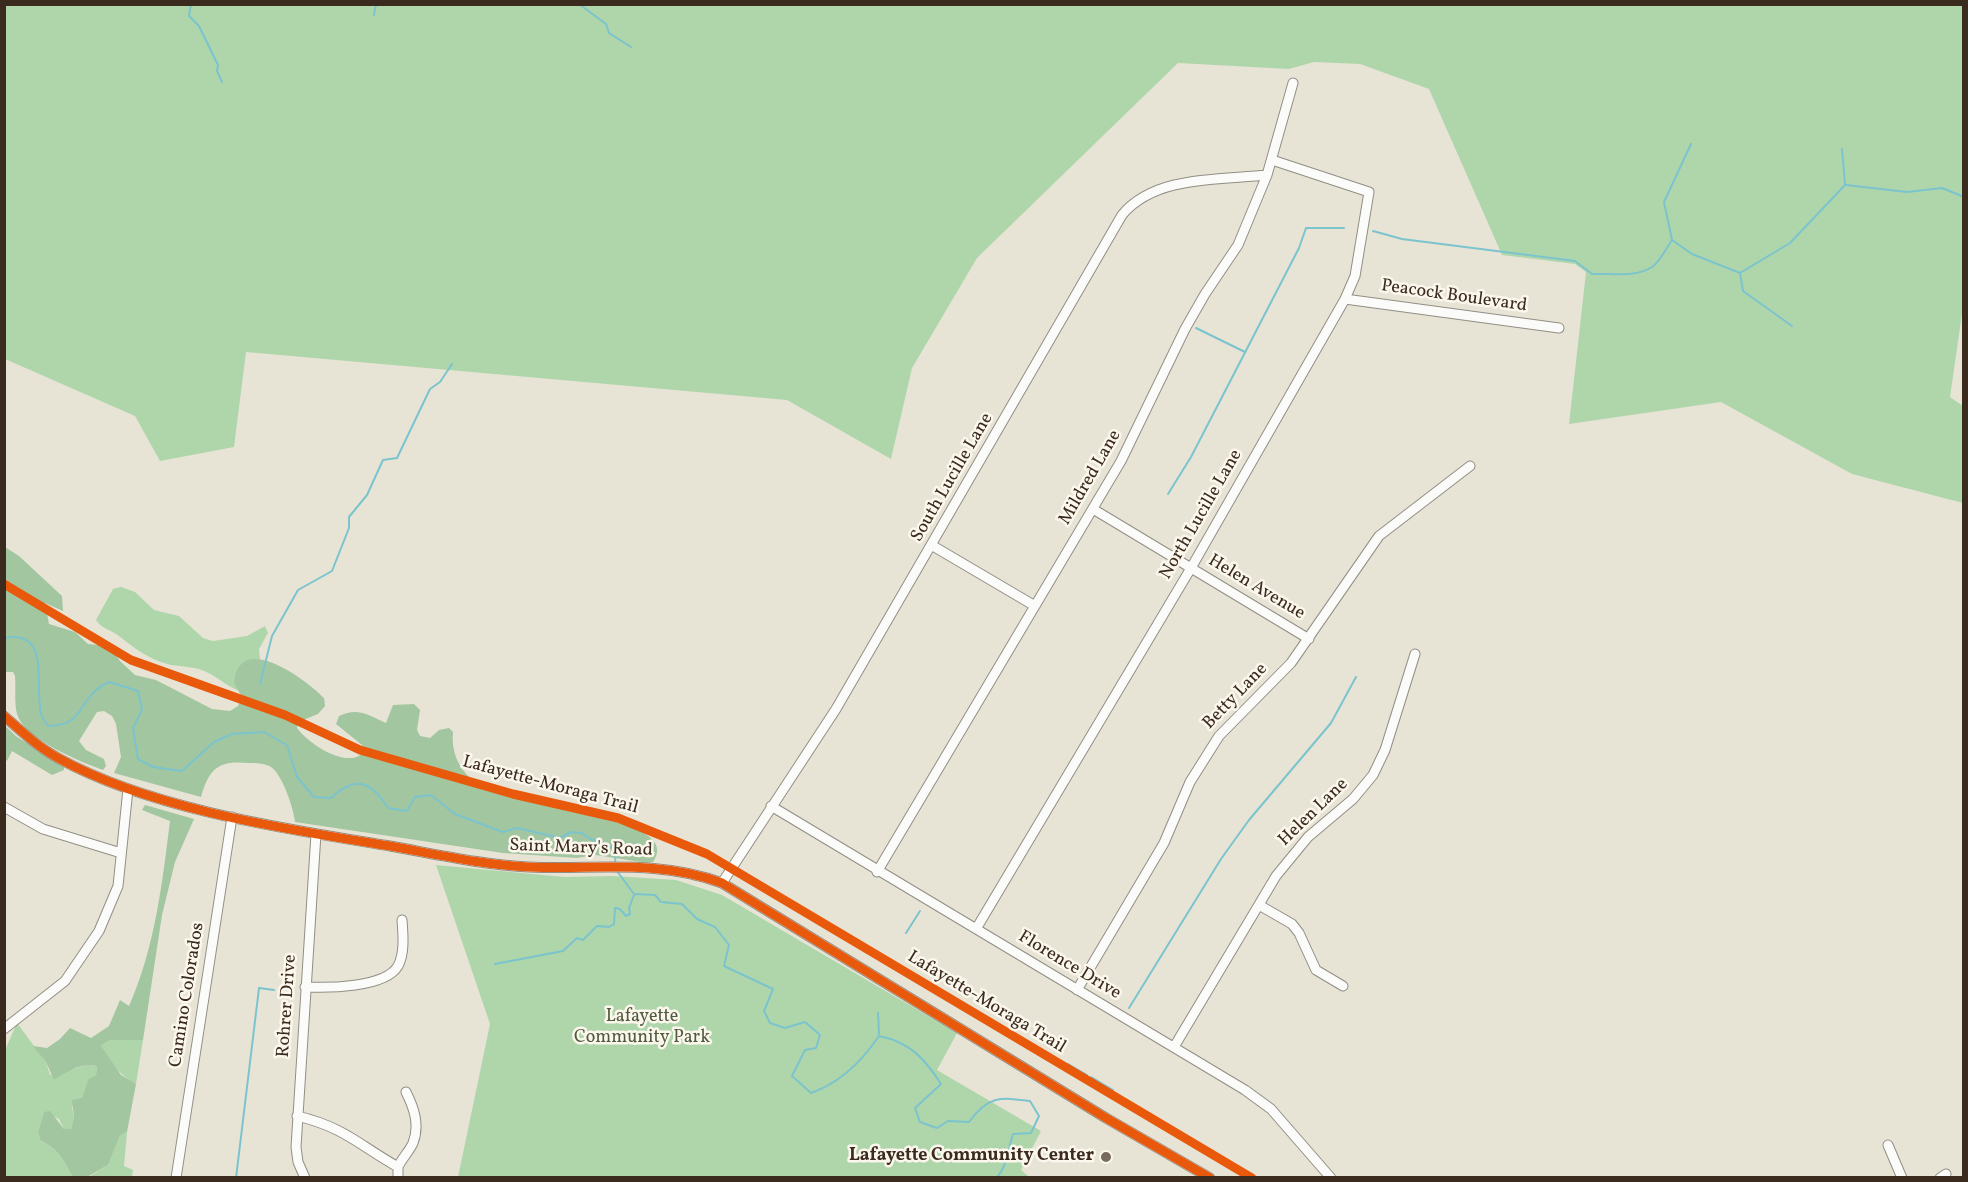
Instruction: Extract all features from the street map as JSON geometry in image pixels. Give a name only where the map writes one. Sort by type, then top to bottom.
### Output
[{"type":"street","name":"Mildred Lane","points":[[877,872],[1093,509],[1134,436],[1185,329],[1238,245],[1268,175],[1293,83]]},
{"type":"street","name":"North Lucille Lane","points":[[976,929],[1191,568],[1345,299],[1355,276],[1369,192],[1272,160]]},
{"type":"street","name":"South Lucille Lane","points":[[722,884],[836,709],[933,546],[1111,234],[1130,206],[1147,194],[1170,186],[1268,175]]},
{"type":"street","name":"Peacock Boulevard","points":[[1345,299],[1559,328]]},
{"type":"street","name":"Betty Lane","points":[[1077,990],[1164,843],[1190,782],[1203,758],[1225,728],[1284,671],[1309,639],[1379,536],[1470,466]]},
{"type":"street","name":"Helen Avenue","points":[[1093,509],[1309,639]]},
{"type":"street","points":[[933,546],[1035,606]]},
{"type":"street","name":"Helen Lane","points":[[1174,1047],[1259,905],[1298,847],[1353,799],[1373,775],[1385,750],[1415,654]]},
{"type":"street","name":"Saint Mary's Road","points":[[4,716],[26,736],[57,757],[128,789],[232,817],[316,834],[513,866],[632,865],[685,872],[722,884],[1106,1118],[1210,1178]]},
{"type":"street","points":[[4,1029],[65,981],[99,932],[118,886],[128,789]]},
{"type":"street","points":[[4,807],[43,829],[121,853]]},
{"type":"street","name":"Florence Drive","points":[[771,807],[1174,1047],[1271,1109],[1331,1178]]},
{"type":"street","name":"Camino Colorados","points":[[176,1178],[232,817]]},
{"type":"street","name":"Rohrer Drive","points":[[305,1178],[298,1162],[296,1147],[316,834]]},
{"type":"street","points":[[1259,905],[1292,924],[1299,933],[1316,970],[1343,986]]},
{"type":"street","points":[[305,987],[337,988],[389,974],[398,967],[402,955],[402,920]]},
{"type":"street","points":[[297,1116],[327,1123],[398,1172],[413,1143],[416,1126],[415,1108],[406,1092]]},
{"type":"street","points":[[1887,1145],[1902,1178]]},
{"type":"green space","points":[[5,4],[1963,5],[1964,300],[1950,397],[1963,406],[1963,503],[1852,474],[1721,402],[1569,424],[1586,272],[1575,264],[1502,255],[1429,89],[1360,64],[1314,62],[1289,69],[1178,63],[977,258],[912,368],[891,459],[787,400],[246,352],[234,447],[160,461],[135,416],[5,359]]},
{"type":"green space","points":[[5,547],[19,556],[62,596],[63,611],[45,603],[49,624],[75,632],[88,644],[110,646],[120,661],[135,675],[156,680],[212,709],[230,711],[238,706],[242,697],[234,683],[239,667],[248,660],[260,659],[274,664],[303,680],[324,698],[325,706],[318,714],[298,722],[297,728],[318,747],[346,758],[354,758],[362,754],[362,745],[336,724],[339,716],[357,712],[386,723],[393,705],[414,704],[420,710],[417,730],[420,736],[430,738],[439,730],[449,728],[453,732],[453,746],[457,759],[471,778],[481,786],[506,796],[543,797],[561,809],[606,819],[641,831],[652,840],[657,850],[653,862],[596,855],[577,858],[503,853],[295,822],[290,801],[279,777],[271,767],[260,763],[229,763],[216,768],[211,773],[201,797],[114,773],[121,757],[116,724],[112,716],[104,711],[97,712],[79,741],[86,750],[104,759],[106,766],[103,770],[68,755],[41,741],[22,723],[17,714],[15,676],[13,672],[5,672]]},
{"type":"green space","points":[[121,587],[135,592],[154,610],[179,616],[203,638],[213,641],[247,636],[265,626],[268,633],[259,649],[260,659],[246,663],[235,678],[234,683],[240,691],[199,669],[171,665],[150,657],[101,626],[96,620],[113,589]]},
{"type":"green space","points":[[4,725],[17,737],[64,765],[64,770],[52,775],[12,751],[7,761],[5,759]]},
{"type":"green space","points":[[145,805],[194,819],[175,862],[162,915],[143,1040],[110,1040],[101,1046],[121,1075],[136,1084],[127,1132],[120,1136],[108,1165],[87,1177],[73,1177],[56,1151],[40,1140],[38,1132],[44,1112],[50,1111],[64,1129],[71,1129],[74,1117],[72,1100],[82,1098],[88,1079],[96,1075],[97,1066],[80,1067],[54,1080],[46,1062],[33,1046],[47,1048],[70,1028],[91,1038],[109,1026],[120,1000],[129,1006],[151,938],[170,821],[142,810]]},
{"type":"green space","name":"Lafayette Community Park","points":[[436,865],[565,877],[613,876],[676,880],[722,895],[957,1033],[937,1070],[1041,1131],[1021,1170],[1029,1177],[458,1177],[490,1024]]},
{"type":"green space","points":[[17,1023],[46,1062],[50,1075],[87,1065],[97,1066],[96,1075],[88,1079],[82,1098],[72,1107],[74,1117],[71,1129],[64,1129],[59,1119],[44,1112],[38,1132],[40,1140],[56,1151],[73,1177],[5,1178],[5,1050]]},
{"type":"green space","points":[[110,1040],[143,1040],[136,1084],[121,1073],[103,1051],[101,1046]]},
{"type":"green space","points":[[127,1132],[124,1166],[133,1170],[132,1177],[87,1178],[108,1165],[120,1136]]},
{"type":"waterway","points":[[191,4],[189,16],[199,26],[218,65],[217,71],[222,82]]},
{"type":"waterway","points":[[374,15],[376,4]]},
{"type":"waterway","points":[[579,4],[606,24],[609,33],[631,47]]},
{"type":"waterway","points":[[1373,231],[1402,239],[1575,261],[1592,274],[1638,273],[1655,265],[1672,240],[1664,202],[1691,144]]},
{"type":"waterway","points":[[1672,240],[1692,254],[1740,273],[1790,243],[1845,185],[1842,149]]},
{"type":"waterway","points":[[1846,185],[1907,192],[1942,188],[1964,197]]},
{"type":"waterway","points":[[1168,494],[1191,457],[1299,248],[1306,228],[1344,228]]},
{"type":"waterway","points":[[1740,273],[1743,291],[1792,326]]},
{"type":"waterway","points":[[1196,328],[1245,352]]},
{"type":"waterway","points":[[260,684],[272,636],[298,590],[332,571],[349,528],[349,517],[367,495],[383,460],[397,458],[430,389],[440,382],[452,364]]},
{"type":"waterway","points":[[4,638],[19,638],[29,642],[35,651],[38,662],[39,703],[41,714],[48,726],[60,725],[76,716],[91,695],[109,682],[138,691],[142,710],[133,728],[138,759],[153,767],[182,771],[214,742],[232,734],[264,732],[287,745],[297,777],[314,797],[331,798],[348,786],[362,784],[375,792],[388,808],[407,811],[415,797],[431,795],[455,814],[503,832],[517,828],[560,838],[571,832],[582,833],[616,850],[615,863]]},
{"type":"waterway","points":[[1129,1008],[1221,859],[1249,820],[1331,723],[1356,677]]},
{"type":"waterway","points":[[617,871],[634,894],[655,895],[661,902],[682,904],[697,919],[715,927],[729,945],[724,966],[773,989],[764,1011],[770,1023],[785,1028],[805,1022],[820,1035],[816,1048],[805,1050],[792,1076],[811,1093],[841,1077],[865,1054],[879,1036],[900,1043],[916,1053],[941,1084],[915,1108],[920,1122],[937,1128],[948,1121],[969,1122],[982,1107],[995,1100],[1030,1101],[1039,1116],[1031,1133],[1013,1134],[1005,1163],[996,1178]]},
{"type":"waterway","points":[[495,964],[563,951],[577,938],[583,940],[597,926],[609,927],[614,924],[615,908],[620,909],[626,916],[630,914],[629,908],[634,895]]},
{"type":"waterway","points":[[906,933],[920,911]]},
{"type":"waterway","points":[[236,1178],[259,988],[274,990]]},
{"type":"waterway","points":[[878,1013],[879,1034]]},
{"type":"waterway","points":[[1068,1064],[1087,1075]]},
{"type":"waterway","points":[[1091,1077],[1113,1090]]},
{"type":"cycle path","name":"Lafayette-Moraga Trail","points":[[4,584],[131,660],[285,715],[360,750],[513,794],[618,818],[707,854],[1252,1178]]},
{"type":"cycle path","points":[[4,716],[51,754],[94,776],[134,791],[220,815],[494,864],[554,868],[650,868],[674,871],[722,883],[1106,1118],[1210,1178]]},
{"type":"place","name":"Lafayette Community Center","points":[[1106,1157]]}]
